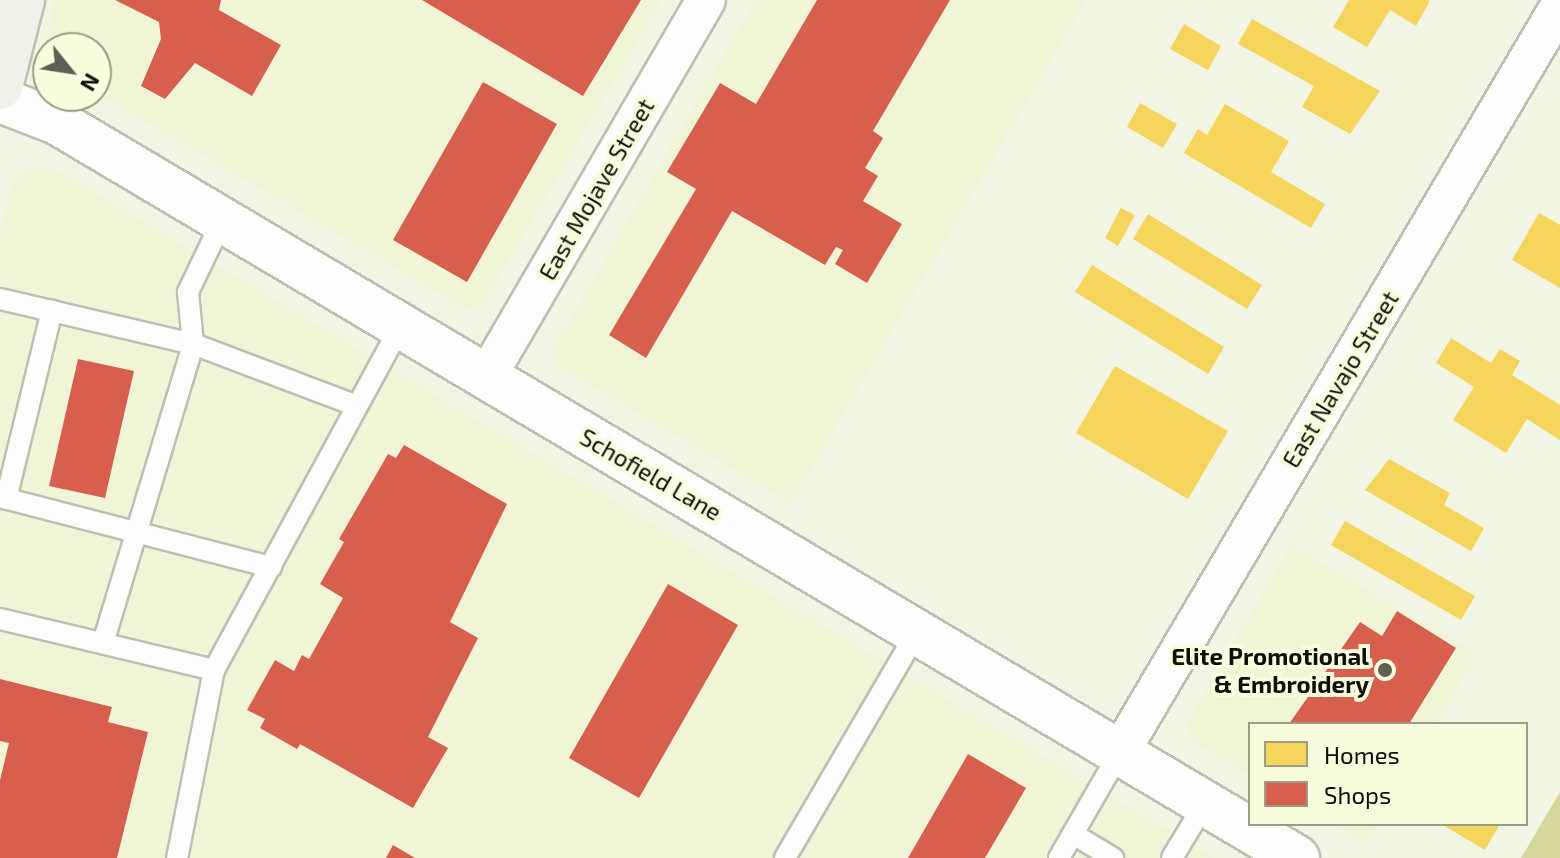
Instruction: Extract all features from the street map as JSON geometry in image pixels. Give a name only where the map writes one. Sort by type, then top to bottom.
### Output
[{"type":"main road","points":[[0,87],[22,0]]},
{"type":"street","name":"East Mojave Street","points":[[486,378],[706,0]]},
{"type":"street","name":"East Navajo Street","points":[[1120,752],[1560,6]]},
{"type":"street","name":"Schofield Lane","points":[[0,100],[57,122],[221,223],[1297,858]]},
{"type":"lane","points":[[103,643],[193,344],[188,292],[221,223]]},
{"type":"lane","points":[[0,299],[193,344],[357,406]]},
{"type":"lane","points":[[52,311],[3,498],[271,567]]},
{"type":"lane","points":[[177,858],[214,670],[400,327]]},
{"type":"lane","points":[[0,619],[214,670]]},
{"type":"lane","points":[[785,858],[917,632]]},
{"type":"lane","points":[[1059,858],[1120,752]]},
{"type":"lane","points":[[1172,858],[1205,803]]},
{"type":"lane","points":[[1073,834],[1113,858]]},
{"type":"shaded area","points":[[54,0],[662,0],[484,303],[467,310],[112,102],[112,32],[48,32]]},
{"type":"shaded area","points":[[755,0],[1087,0],[791,504],[561,368],[551,352]]},
{"type":"shaded area","points":[[37,165],[65,175],[1215,858],[0,858],[0,231],[11,186],[22,172]]},
{"type":"shaded area","points":[[1291,545],[1478,654],[1437,722],[1248,722],[1248,775],[1193,742],[1186,723]]},
{"type":"shaded area","points":[[1334,826],[1376,826],[1365,844]]},
{"type":"green space","points":[[1560,792],[1560,858],[1521,858]]},
{"type":"building: Homes","points":[[1349,0],[1430,1],[1416,26],[1390,10],[1367,47],[1333,27]]},
{"type":"building: Homes","points":[[1252,19],[1380,91],[1350,134],[1302,107],[1314,86],[1238,44]]},
{"type":"building: Homes","points":[[1184,24],[1221,46],[1208,70],[1170,49]]},
{"type":"building: Homes","points":[[1140,103],[1177,124],[1163,148],[1127,127]]},
{"type":"building: Homes","points":[[1225,104],[1289,141],[1271,172],[1325,204],[1311,228],[1184,153],[1198,129],[1207,135]]},
{"type":"building: Homes","points":[[1121,208],[1135,215],[1118,246],[1105,238]]},
{"type":"building: Homes","points":[[1539,213],[1560,225],[1560,288],[1512,260]]},
{"type":"building: Homes","points":[[1148,214],[1262,285],[1247,309],[1133,239]]},
{"type":"building: Homes","points":[[1092,265],[1224,347],[1208,374],[1075,292]]},
{"type":"building: Homes","points":[[1451,338],[1491,363],[1500,349],[1520,361],[1512,375],[1560,405],[1560,440],[1527,419],[1506,453],[1453,420],[1474,387],[1436,363]]},
{"type":"building: Homes","points":[[1115,366],[1228,431],[1188,499],[1076,433]]},
{"type":"building: Homes","points":[[1389,459],[1450,493],[1444,505],[1484,528],[1471,551],[1365,490]]},
{"type":"building: Homes","points":[[1345,521],[1475,596],[1461,620],[1331,545]]},
{"type":"building: Homes","points":[[1444,826],[1499,826],[1485,850]]},
{"type":"building: Shops","points":[[115,0],[221,0],[219,10],[281,45],[252,96],[195,63],[165,99],[141,86],[161,39],[159,22]]},
{"type":"building: Shops","points":[[422,0],[641,0],[583,96]]},
{"type":"building: Shops","points":[[817,0],[950,0],[873,131],[883,138],[865,168],[878,176],[863,201],[902,224],[867,283],[835,264],[843,250],[836,247],[825,265],[732,211],[646,358],[609,335],[696,189],[667,172],[720,83],[756,104]]},
{"type":"building: Shops","points":[[483,82],[557,124],[467,282],[393,240]]},
{"type":"building: Shops","points":[[78,359],[134,371],[105,498],[49,486]]},
{"type":"building: Shops","points":[[404,445],[507,504],[450,622],[478,638],[428,737],[448,748],[413,808],[300,744],[297,749],[260,728],[265,719],[247,710],[275,660],[294,671],[302,655],[309,659],[343,598],[320,584],[344,542],[339,539],[388,454],[396,458]]},
{"type":"building: Shops","points":[[668,584],[738,625],[639,798],[569,758]]},
{"type":"building: Shops","name":"Elite Promotional & Embroidery","points":[[1397,611],[1456,648],[1410,722],[1290,722],[1360,622],[1382,636]]},
{"type":"building: Shops","points":[[0,679],[112,707],[108,722],[148,732],[117,858],[0,858],[0,780],[9,743],[0,741]]},
{"type":"building: Shops","points":[[968,754],[1026,788],[985,858],[908,858]]},
{"type":"building: Shops","points":[[393,845],[415,858],[386,858]]},
{"type":"place","name":"Elite Promotional & Embroidery","points":[[1385,670]]}]
